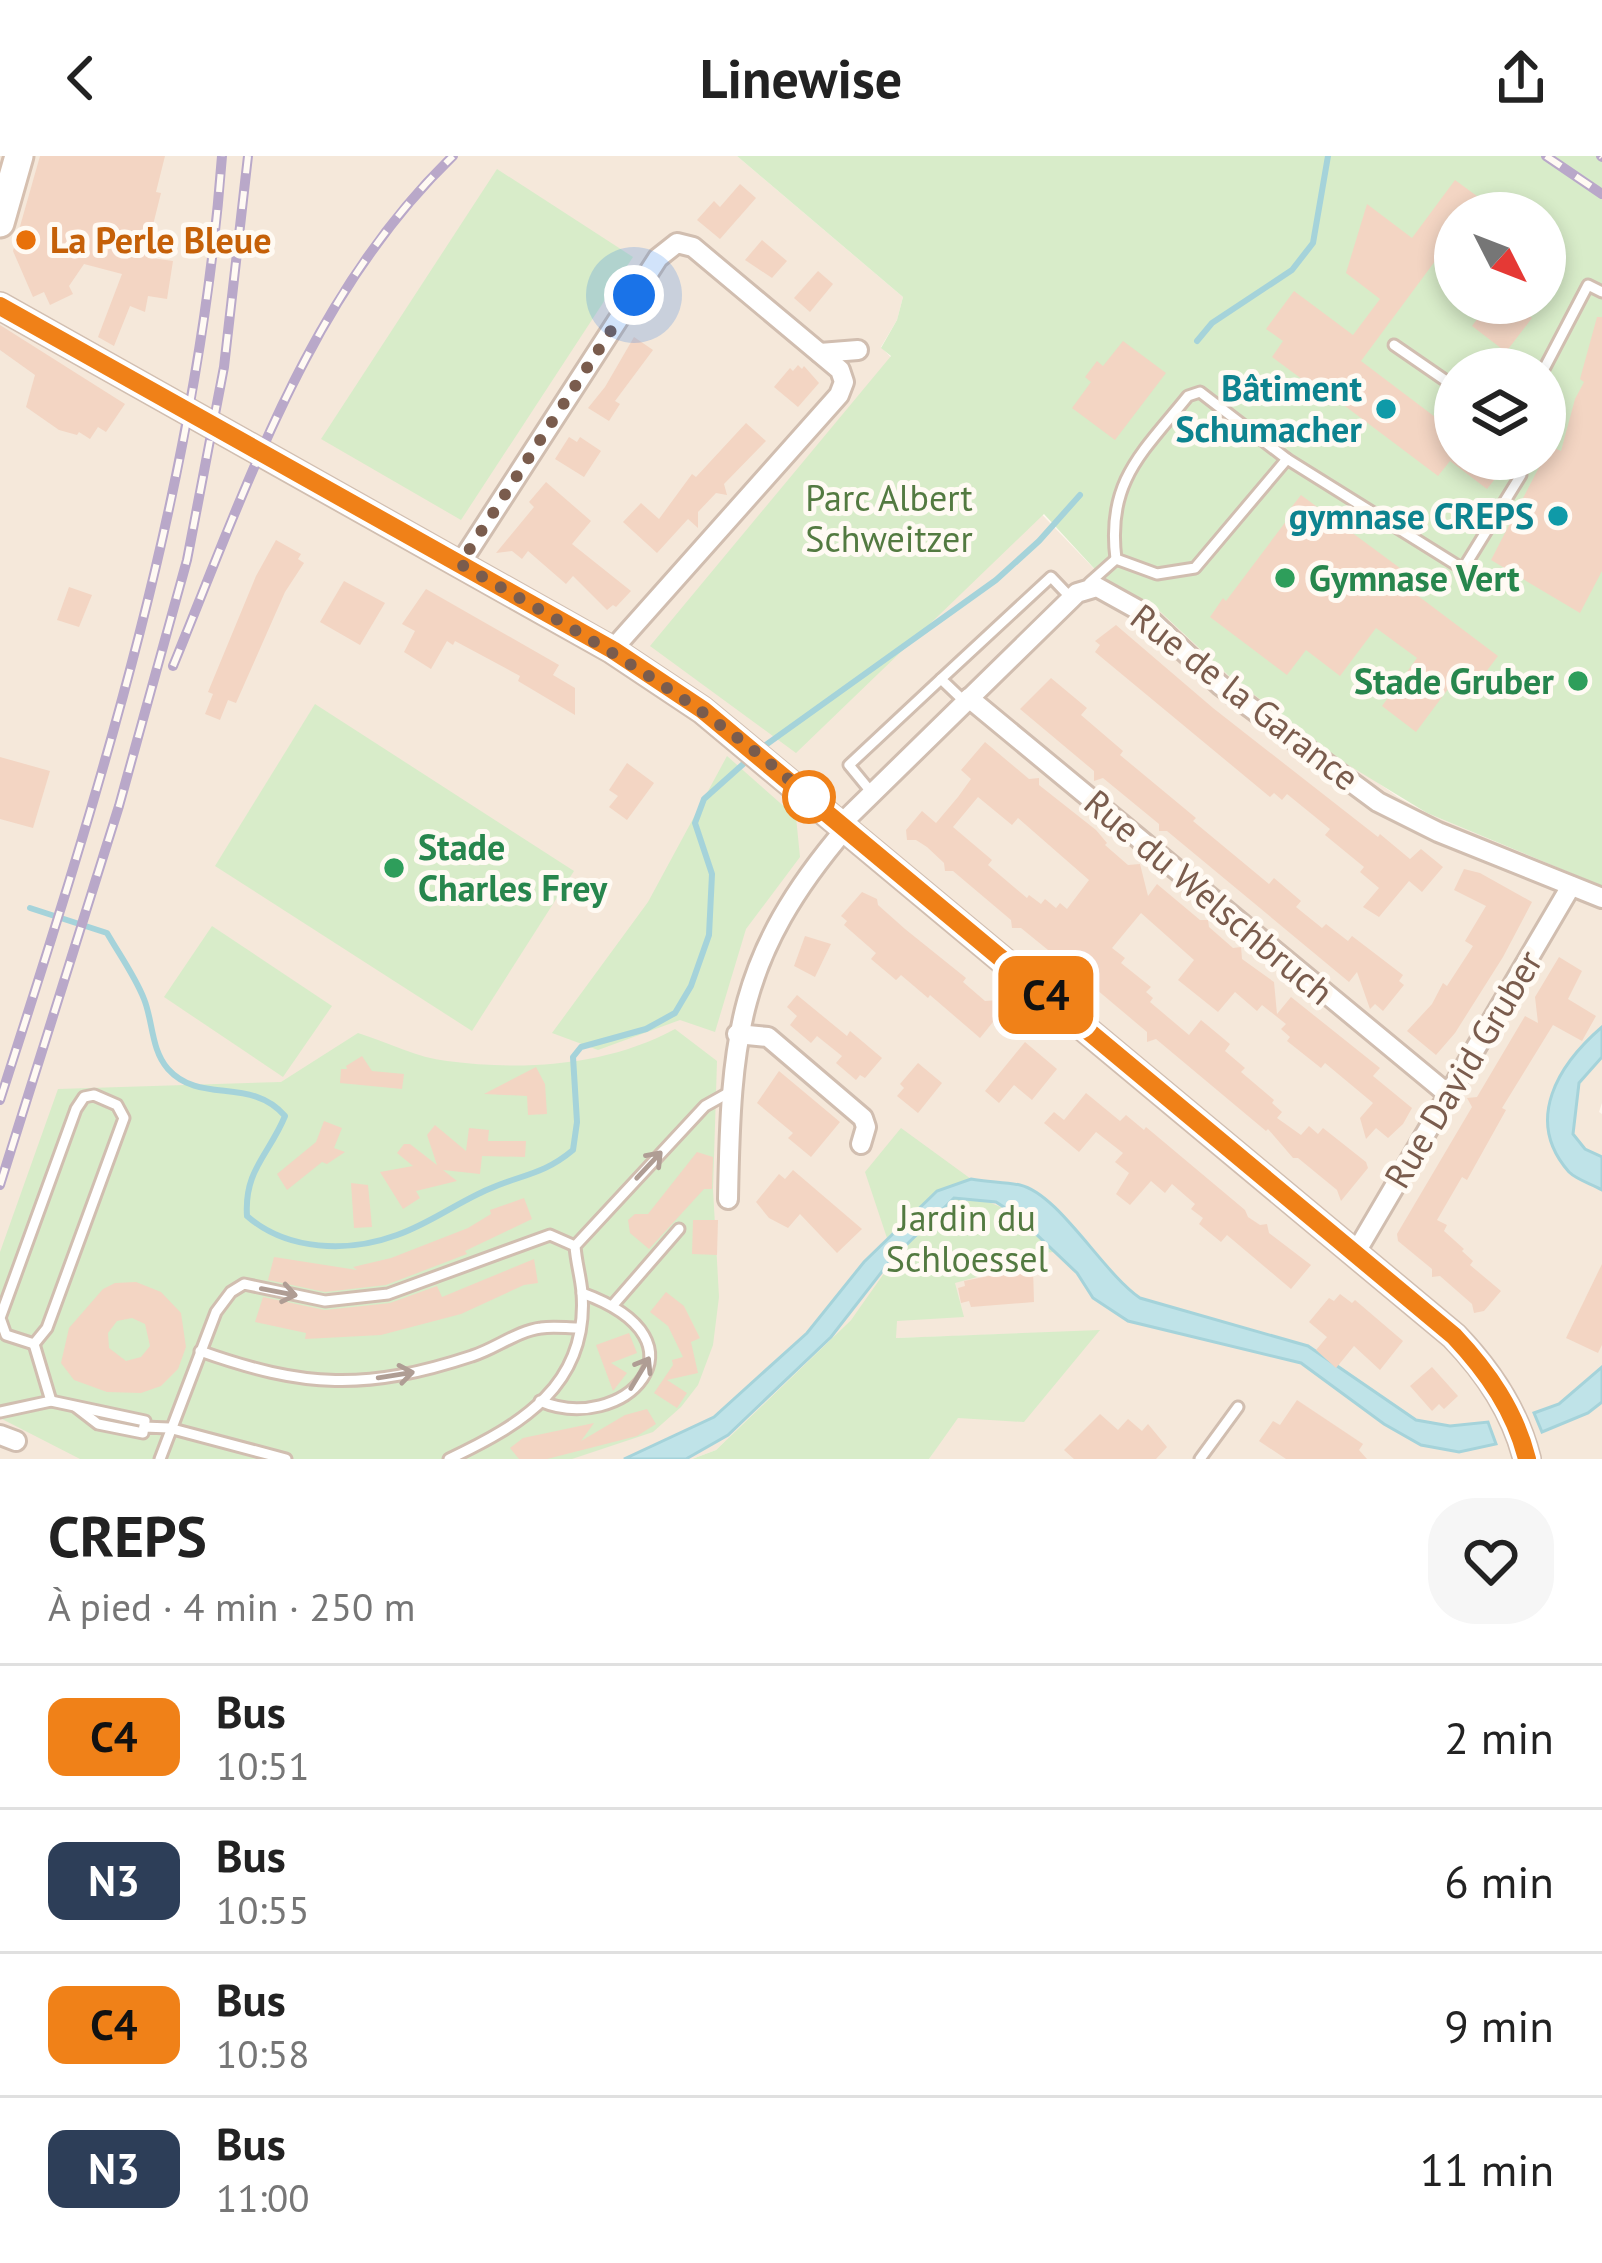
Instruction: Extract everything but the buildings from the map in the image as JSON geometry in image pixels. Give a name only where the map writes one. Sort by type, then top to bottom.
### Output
[{"type":"main road","points":[[0,221],[19,156]]},
{"type":"street","points":[[460,564],[658,258],[677,243],[693,247],[840,370],[844,382],[839,395],[613,650]]},
{"type":"street","points":[[0,306],[613,650],[682,695],[770,763],[1465,1347],[1515,1421],[1526,1453]]},
{"type":"street","points":[[820,353],[858,350]]},
{"type":"street","name":"Rue de la Garance","points":[[1078,593],[1096,587],[1142,612],[1220,685],[1378,802],[1438,832],[1602,898]]},
{"type":"street","points":[[728,1199],[730,1092],[737,1034],[748,989],[770,938],[806,877],[872,793],[1078,593]]},
{"type":"street","name":"Rue du Welschbruch","points":[[967,700],[1449,1095]]},
{"type":"street","name":"Rue David Gruber","points":[[1356,1252],[1571,886]]},
{"type":"street","points":[[737,1034],[768,1037],[863,1118],[866,1127],[861,1144]]},
{"type":"lane","points":[[1555,348],[1588,285],[1602,292]]},
{"type":"lane","points":[[1394,345],[1434,372]]},
{"type":"lane","points":[[1117,559],[1112,523],[1132,466],[1188,396],[1200,392],[1287,459],[1463,569],[1518,480]]},
{"type":"lane","points":[[1117,559],[1156,574],[1195,568],[1287,459]]},
{"type":"lane","points":[[872,793],[849,765],[1051,577],[1078,593],[1117,559]]},
{"type":"lane","points":[[941,679],[967,700]]},
{"type":"lane","points":[[575,1246],[705,1106],[730,1092]]},
{"type":"lane","points":[[94,1095],[116,1105],[124,1118],[47,1328],[34,1343],[6,1335],[0,1318],[76,1109],[84,1097],[94,1095]]},
{"type":"lane","points":[[613,1305],[679,1229]]},
{"type":"lane","points":[[160,1459],[200,1351],[230,1292],[244,1285],[325,1300],[388,1294],[550,1235],[575,1246]]},
{"type":"lane","points":[[448,1459],[494,1437],[560,1384],[574,1360],[582,1294],[575,1246]]},
{"type":"lane","points":[[541,1401],[580,1412],[634,1388],[648,1369],[649,1338],[636,1321],[613,1305],[582,1294]]},
{"type":"lane","points":[[200,1351],[262,1372],[336,1384],[431,1368],[537,1328],[578,1328]]},
{"type":"lane","points":[[34,1343],[50,1400]]},
{"type":"lane","points":[[0,1412],[50,1400],[286,1459]]},
{"type":"lane","points":[[1200,1459],[1238,1407]]},
{"type":"shaded area","points":[[0,156],[737,156],[903,297],[897,320],[881,347],[1102,577],[1153,605],[1229,676],[1398,797],[1602,886],[1602,1459],[929,1459],[957,1417],[1099,1331],[896,1338],[895,1262],[851,1320],[716,1450],[692,1459],[0,1459]]},
{"type":"green space","name":"Parc Albert Schweitzer","points":[[737,156],[1602,156],[1602,886],[1427,813],[1345,763],[1229,676],[1153,605],[1102,577],[1044,514],[796,753],[650,646],[891,356],[881,348],[897,320],[903,297]]},
{"type":"green space","points":[[497,169],[633,257],[461,520],[321,439]]},
{"type":"green space","name":"Stade Charles Frey","points":[[315,704],[574,871],[472,1031],[215,866]]},
{"type":"green space","points":[[727,756],[796,817],[800,857],[746,929],[715,1032],[680,1020],[598,1050],[552,1033],[648,902]]},
{"type":"green space","points":[[212,926],[332,1006],[283,1077],[164,997]]},
{"type":"green space","points":[[675,1029],[717,1061],[713,1189],[719,1297],[713,1345],[698,1385],[653,1432],[572,1459],[80,1459],[0,1418],[0,1252],[58,1089],[281,1082],[358,1033],[436,1059],[535,1065],[621,1051]]},
{"type":"green space","name":"Jardin du Schloessel","points":[[901,1128],[971,1179],[937,1191],[887,1238],[865,1172]]},
{"type":"green space","points":[[953,1198],[999,1206],[1054,1252],[1042,1253],[1043,1266],[1010,1268],[955,1283],[964,1317],[897,1321],[896,1338],[1100,1330],[1024,1422],[958,1418],[929,1459],[692,1459],[716,1450],[851,1320],[897,1255]]},
{"type":"water","points":[[1602,1027],[1602,1057],[1579,1083],[1573,1134],[1585,1149],[1602,1157],[1602,1190],[1569,1172],[1555,1152],[1548,1113],[1561,1075]]},
{"type":"water","points":[[971,1179],[1035,1191],[1140,1298],[1308,1346],[1416,1420],[1450,1426],[1488,1422],[1496,1444],[1459,1452],[1421,1445],[1301,1363],[1128,1321],[1093,1298],[1077,1273],[1016,1215],[996,1202],[954,1198],[891,1260],[831,1337],[728,1435],[686,1459],[624,1459],[714,1417],[807,1333],[864,1262],[937,1191]]},
{"type":"water","points":[[1602,1367],[1602,1402],[1542,1432],[1534,1413],[1559,1404]]},
{"type":"waterway","points":[[1197,341],[1212,323],[1292,270],[1313,243],[1328,156]]},
{"type":"waterway","points":[[760,749],[996,580],[1080,495]]},
{"type":"waterway","points":[[30,908],[107,933],[140,990],[162,1061],[181,1080],[257,1097],[285,1116],[253,1174],[247,1216],[299,1242],[359,1245],[421,1225],[573,1150],[577,1122],[573,1057],[581,1047],[646,1029],[675,1013],[691,986],[709,935],[712,874],[695,823],[704,799],[750,758]]},
{"type":"railway","points":[[0,1100],[107,752],[167,517],[210,278],[222,156]]},
{"type":"railway","points":[[0,1185],[119,806],[187,560],[224,367],[248,156]]},
{"type":"railway","points":[[173,666],[256,462],[321,331],[403,210],[453,156]]},
{"type":"railway","points":[[1546,156],[1602,194]]},
{"type":"bus line","name":"C4","points":[[0,306],[613,650],[703,710],[1454,1336],[1500,1393],[1527,1459]]},
{"type":"place","name":"La Perle Bleue","points":[[26,240]]},
{"type":"place","name":"Bâtiment Schumacher","points":[[1386,409]]},
{"type":"place","name":"gymnase CREPS","points":[[1558,516]]},
{"type":"place","name":"Gymnase Vert","points":[[1285,578]]},
{"type":"place","name":"Stade Gruber","points":[[1578,681]]},
{"type":"place","name":"Stade Charles Frey","points":[[394,868]]},
{"type":"route","points":[[634,295],[460,564],[656,677],[809,797]]}]
